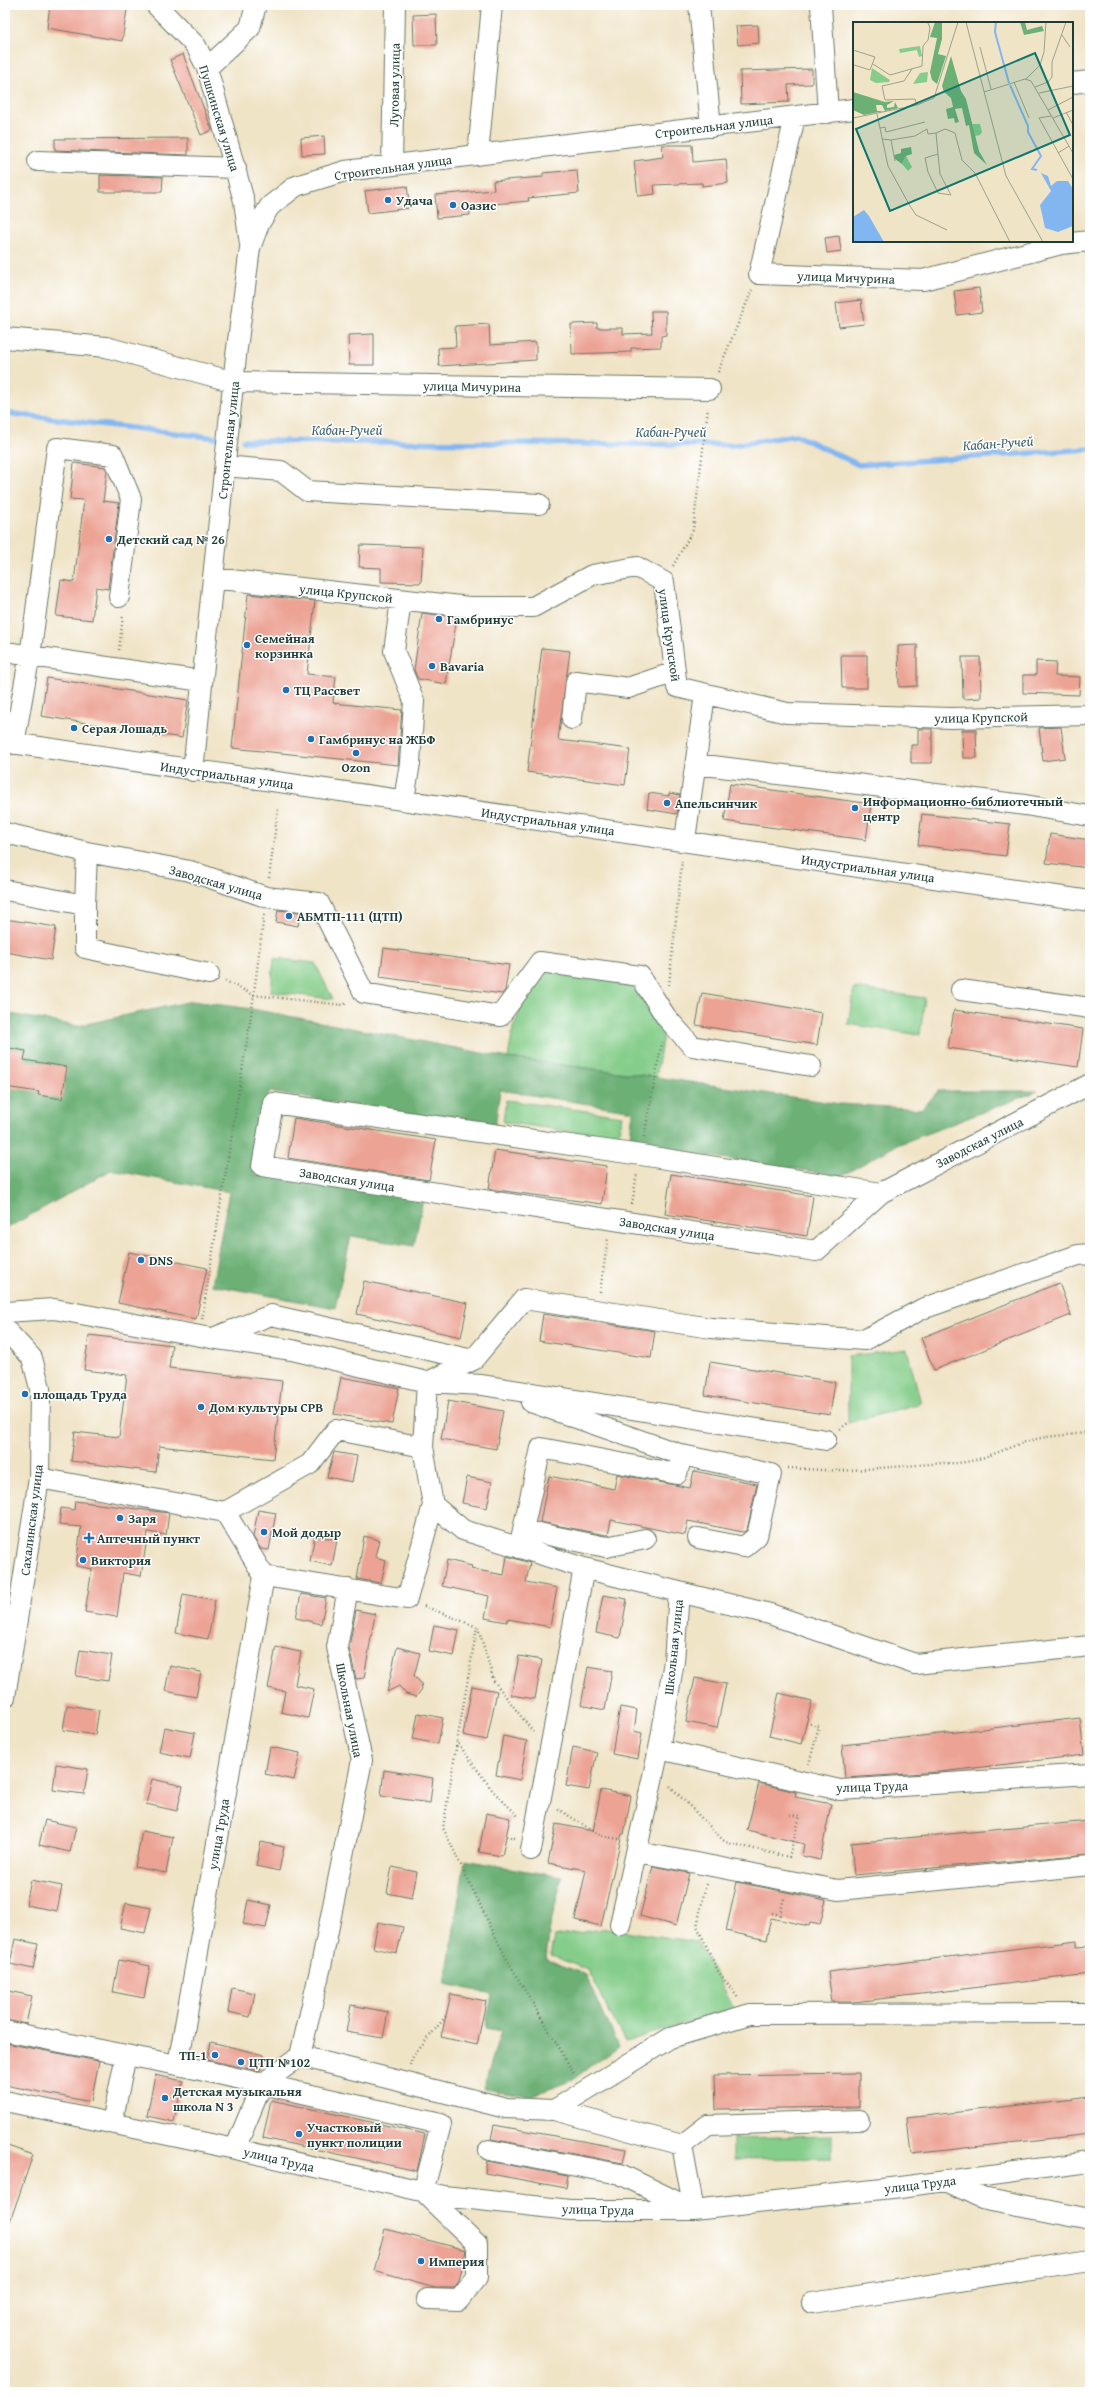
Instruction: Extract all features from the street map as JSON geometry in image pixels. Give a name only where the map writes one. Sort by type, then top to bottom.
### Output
[{"type":"street","name":"Пушкинская улица","points":[[156,5],[196,46],[207,68],[244,201],[250,248]]},
{"type":"street","points":[[207,68],[250,28],[256,5]]},
{"type":"street","name":"Луговая улица","points":[[392,165],[395,5]]},
{"type":"street","points":[[478,155],[492,5]]},
{"type":"street","points":[[700,5],[711,127]]},
{"type":"street","points":[[821,5],[828,113]]},
{"type":"street","points":[[1073,83],[1090,81]]},
{"type":"street","name":"Строительная улица","points":[[193,771],[234,382],[250,248],[258,224],[270,206],[296,186],[345,171],[853,109]]},
{"type":"street","points":[[759,274],[795,116]]},
{"type":"street","points":[[38,161],[236,168]]},
{"type":"street","name":"улица Мичурина","points":[[759,274],[923,280],[1061,244],[1090,241]]},
{"type":"street","name":"улица Мичурина","points":[[5,338],[106,347],[234,382],[710,389]]},
{"type":"street","points":[[10,743],[32,642],[56,448],[113,455],[131,499],[119,597]]},
{"type":"street","points":[[225,466],[281,471],[308,491],[539,504]]},
{"type":"street","name":"улица Крупской","points":[[213,578],[468,607],[533,607],[592,575],[637,567],[664,582],[677,688],[787,713],[951,718],[1090,715]]},
{"type":"street","points":[[401,600],[394,651],[414,701],[410,762],[404,800]]},
{"type":"street","points":[[5,652],[202,681]]},
{"type":"street","points":[[572,719],[576,681],[628,688],[675,672]]},
{"type":"street","points":[[684,849],[705,694]]},
{"type":"street","name":"Индустриальная улица","points":[[10,743],[193,771],[404,800],[684,849],[1090,901]]},
{"type":"street","points":[[696,764],[1025,805],[1090,816]]},
{"type":"street","name":"Заводская улица","points":[[5,833],[87,852],[190,871],[266,897],[320,903],[364,993],[500,1016],[540,962],[640,976],[666,1017],[692,1046],[811,1066]]},
{"type":"street","points":[[87,852],[85,948],[209,974]]},
{"type":"street","points":[[5,890],[85,905]]},
{"type":"street","points":[[961,990],[1090,1008]]},
{"type":"street","name":"Заводская улица","points":[[641,1155],[273,1103],[262,1166],[816,1251],[881,1193],[1090,1084]]},
{"type":"street","points":[[641,1155],[881,1193]]},
{"type":"street","points":[[427,1382],[472,1360],[524,1299],[711,1328],[864,1340],[922,1309],[1078,1255],[1090,1254]]},
{"type":"street","points":[[5,1312],[54,1309],[205,1337],[292,1350],[427,1382],[482,1385],[826,1440]]},
{"type":"street","points":[[205,1337],[271,1315],[472,1360]]},
{"type":"street","name":"Сахалинская улица","points":[[5,1329],[32,1358],[40,1388],[39,1478],[14,1590],[5,1697]]},
{"type":"street","points":[[225,1512],[264,1576],[407,1599],[433,1506],[423,1447],[427,1382]]},
{"type":"street","points":[[482,1385],[682,1455],[771,1474],[758,1536],[744,1547],[698,1538]]},
{"type":"street","points":[[39,1478],[225,1512],[310,1464],[336,1430],[423,1447]]},
{"type":"street","points":[[645,1539],[606,1547],[522,1539],[541,1448],[677,1474],[682,1455]]},
{"type":"street","name":"Школьная улица","points":[[433,1506],[463,1530],[522,1539],[584,1568],[679,1592],[674,1661],[659,1749],[638,1852],[620,1925]]},
{"type":"street","points":[[533,1841],[584,1568]]},
{"type":"street","name":"улица Труда","points":[[178,2065],[264,1576]]},
{"type":"street","name":"Школьная улица","points":[[300,2056],[321,1966],[362,1760],[337,1646],[348,1589]]},
{"type":"street","points":[[679,1592],[770,1614],[915,1664],[1090,1646]]},
{"type":"street","name":"улица Труда","points":[[659,1749],[840,1790],[1090,1774]]},
{"type":"street","points":[[638,1852],[838,1890],[1090,1865]]},
{"type":"street","points":[[554,2110],[670,2038],[750,2014],[1090,2013]]},
{"type":"street","points":[[5,2031],[178,2065],[441,2124],[423,2192],[477,2244],[476,2277],[459,2300],[427,2299]]},
{"type":"street","points":[[112,2123],[126,2055]]},
{"type":"street","points":[[235,2149],[262,2084],[300,2056],[506,2108],[554,2110],[682,2145]]},
{"type":"street","name":"улица Труда","points":[[5,2101],[235,2149],[423,2192],[444,2196],[570,2210],[694,2210],[946,2181],[1090,2162]]},
{"type":"street","points":[[682,2145],[708,2125],[859,2120]]},
{"type":"street","points":[[682,2145],[694,2210]]},
{"type":"street","points":[[489,2150],[620,2174],[694,2210]]},
{"type":"street","points":[[946,2181],[982,2198],[1090,2219]]},
{"type":"street","points":[[1035,2208],[1090,2204]]},
{"type":"street","points":[[812,2303],[1090,2260]]},
{"type":"path","points":[[664,582],[693,530],[710,389],[759,274]]},
{"type":"path","points":[[116,668],[125,597],[119,597]]},
{"type":"path","points":[[268,879],[278,809]]},
{"type":"path","points":[[674,932],[684,849]]},
{"type":"path","points":[[205,1337],[260,945]]},
{"type":"path","points":[[209,974],[254,995],[342,1005]]},
{"type":"path","points":[[641,1155],[656,1077]]},
{"type":"path","points":[[597,1310],[611,1220]]},
{"type":"path","points":[[771,1474],[781,1468],[840,1471],[944,1463],[957,1464],[998,1454],[1040,1438],[1090,1432]]},
{"type":"path","points":[[407,1599],[478,1627]]},
{"type":"path","points":[[478,1627],[494,1681],[549,1753]]},
{"type":"path","points":[[478,1627],[443,1828],[506,1958],[584,2091]]},
{"type":"path","points":[[804,1782],[820,1726],[806,1723]]},
{"type":"path","points":[[457,1742],[493,1791],[533,1841]]},
{"type":"path","points":[[655,1770],[725,1842],[789,1856],[800,1816],[790,1815]]},
{"type":"path","points":[[541,1799],[601,1836]]},
{"type":"path","points":[[772,1913],[780,1915],[788,1880]]},
{"type":"path","points":[[697,1926],[718,1971],[750,2014]]},
{"type":"path","points":[[412,2058],[446,2016]]},
{"type":"green space","points":[[274,958],[315,963],[333,999],[271,992]]},
{"type":"green space","points":[[540,962],[640,976],[666,1017],[656,1077],[508,1058],[513,1028]]},
{"type":"green space","points":[[854,988],[925,998],[920,1035],[848,1024]]},
{"type":"green space","points":[[192,1001],[252,1009],[508,1058],[656,1077],[840,1104],[922,1109],[938,1091],[1038,1091],[897,1145],[841,1176],[629,1144],[633,1111],[500,1090],[495,1128],[269,1092],[254,1174],[423,1200],[414,1246],[351,1236],[335,1308],[212,1285],[229,1192],[111,1170],[9,1227],[5,1226],[5,1013],[77,1026]]},
{"type":"green space","points":[[506,1100],[622,1116],[618,1138],[503,1122]]},
{"type":"green space","points":[[907,1349],[921,1403],[848,1423],[848,1356]]},
{"type":"green space","points":[[465,1860],[562,1877],[550,1927],[546,1959],[586,1975],[619,2047],[570,2081],[531,2096],[483,2089],[501,2031],[485,2028],[492,1994],[445,1984]]},
{"type":"green space","points":[[606,1928],[697,1942],[734,2008],[625,2042],[588,1970],[550,1955],[554,1937]]},
{"type":"green space","points":[[832,2136],[832,2158],[733,2159],[733,2138]]},
{"type":"building","points":[[50,5],[100,5],[127,10],[122,41],[47,28]]},
{"type":"building","points":[[436,14],[437,45],[414,45],[413,15]]},
{"type":"building","points":[[758,25],[759,43],[738,45],[736,26]]},
{"type":"building","points":[[183,54],[212,130],[201,135],[170,60]]},
{"type":"building","points":[[812,69],[812,84],[788,85],[789,102],[741,104],[740,71]]},
{"type":"building","points":[[324,136],[325,154],[302,155],[301,138]]},
{"type":"building","points":[[188,138],[188,155],[55,150],[55,139]]},
{"type":"building","points":[[662,145],[692,145],[693,162],[726,159],[728,183],[702,186],[702,183],[654,185],[655,194],[638,196],[634,161],[663,157]]},
{"type":"building","points":[[577,170],[579,193],[528,198],[529,201],[470,206],[470,215],[437,218],[435,195],[494,190],[493,181],[543,177],[543,173]]},
{"type":"building","points":[[100,175],[163,177],[162,192],[100,192]]},
{"type":"building","name":"Удача","points":[[407,186],[410,208],[368,213],[365,191]]},
{"type":"building","points":[[839,236],[841,251],[827,253],[825,238]]},
{"type":"building","points":[[979,288],[982,312],[957,315],[954,291]]},
{"type":"building","points":[[861,300],[864,324],[839,327],[836,303]]},
{"type":"building","points":[[651,311],[666,311],[666,335],[661,336],[661,347],[631,348],[631,352],[572,354],[571,324],[597,323],[597,328],[623,328],[623,334],[652,333]]},
{"type":"building","points":[[489,324],[490,345],[536,342],[536,360],[439,366],[438,348],[456,347],[455,326]]},
{"type":"building","points":[[374,334],[374,365],[349,365],[348,335]]},
{"type":"building","points":[[74,463],[105,467],[107,471],[103,501],[119,503],[108,589],[96,587],[92,620],[56,616],[61,580],[74,582],[84,500],[70,499]]},
{"type":"building","points":[[360,545],[423,547],[421,583],[381,582],[381,568],[359,567]]},
{"type":"building","name":"ТЦ Рассвет","points":[[248,594],[315,601],[307,674],[336,677],[333,703],[402,710],[398,765],[232,748]]},
{"type":"building","name":"Bavaria","points":[[422,613],[457,617],[446,684],[418,679],[414,670]]},
{"type":"building","points":[[917,645],[917,686],[899,687],[898,646]]},
{"type":"building","points":[[542,648],[570,651],[558,740],[630,749],[625,785],[527,772]]},
{"type":"building","points":[[841,655],[867,655],[867,688],[842,688]]},
{"type":"building","points":[[962,657],[980,657],[981,698],[963,699]]},
{"type":"building","points":[[1036,661],[1056,662],[1055,676],[1080,677],[1079,695],[1023,693],[1023,675],[1036,675]]},
{"type":"building","points":[[47,678],[188,700],[182,738],[41,716]]},
{"type":"building","points":[[1061,727],[1065,758],[1043,761],[1039,728]]},
{"type":"building","points":[[918,729],[932,729],[932,763],[911,763],[911,745],[918,745]]},
{"type":"building","points":[[962,730],[976,730],[977,758],[963,758]]},
{"type":"building","points":[[730,784],[871,804],[866,840],[724,821]]},
{"type":"building","name":"Апельсинчик","points":[[649,793],[669,796],[669,793],[680,795],[677,814],[647,809]]},
{"type":"building","points":[[922,814],[1010,824],[1006,856],[918,845]]},
{"type":"building","points":[[1050,834],[1090,840],[1090,868],[1046,863]]},
{"type":"building","name":"АБМТП-111 (ЦТП)","points":[[278,910],[301,912],[298,926],[276,922]]},
{"type":"building","points":[[5,919],[56,927],[51,960],[5,952]]},
{"type":"building","points":[[384,948],[509,965],[505,990],[502,994],[380,977]]},
{"type":"building","points":[[702,993],[822,1013],[817,1045],[696,1025]]},
{"type":"building","points":[[954,1010],[1083,1029],[1078,1067],[948,1048]]},
{"type":"building","points":[[10,1048],[26,1051],[24,1060],[67,1067],[62,1099],[38,1095],[39,1092],[5,1087],[5,1058],[9,1058]]},
{"type":"building","points":[[294,1118],[436,1140],[429,1180],[288,1158]]},
{"type":"building","points":[[495,1150],[607,1166],[602,1204],[489,1189]]},
{"type":"building","points":[[671,1174],[813,1196],[807,1236],[665,1214]]},
{"type":"building","points":[[129,1252],[207,1268],[196,1319],[118,1303]]},
{"type":"building","points":[[364,1281],[468,1303],[461,1337],[357,1314]]},
{"type":"building","points":[[1059,1283],[1071,1315],[934,1370],[921,1338]]},
{"type":"building","points":[[543,1314],[655,1331],[651,1358],[539,1341]]},
{"type":"building","name":"Дом культуры СРВ","points":[[89,1335],[172,1345],[169,1368],[282,1381],[273,1459],[159,1446],[156,1472],[71,1461],[75,1432],[119,1437],[127,1375],[84,1370]]},
{"type":"building","points":[[710,1362],[835,1382],[830,1415],[705,1395]]},
{"type":"building","points":[[341,1377],[399,1388],[392,1424],[334,1414]]},
{"type":"building","points":[[448,1401],[503,1411],[496,1449],[441,1439]]},
{"type":"building","points":[[334,1452],[357,1456],[352,1482],[327,1477]]},
{"type":"building","points":[[694,1471],[757,1484],[747,1530],[743,1532],[688,1521],[685,1535],[611,1520],[608,1535],[606,1535],[540,1522],[549,1476],[614,1489],[617,1474],[690,1488]]},
{"type":"building","points":[[467,1477],[492,1482],[487,1508],[462,1503]]},
{"type":"building","points":[[75,1501],[169,1513],[166,1535],[148,1532],[141,1576],[123,1573],[117,1617],[85,1612],[92,1569],[76,1566],[81,1527],[59,1525],[61,1508],[74,1510]]},
{"type":"building","name":"Мой додыр","points":[[258,1510],[276,1513],[269,1550],[261,1549],[253,1537]]},
{"type":"building","points":[[315,1535],[337,1540],[332,1566],[310,1561]]},
{"type":"building","points":[[364,1536],[379,1540],[375,1557],[386,1560],[381,1583],[357,1579]]},
{"type":"building","points":[[507,1556],[530,1563],[526,1582],[557,1588],[550,1627],[508,1619],[507,1622],[485,1618],[489,1596],[442,1586],[447,1560],[472,1566],[471,1569],[504,1575]]},
{"type":"building","points":[[183,1594],[215,1600],[208,1639],[176,1633]]},
{"type":"building","points":[[301,1594],[326,1598],[321,1624],[296,1618]]},
{"type":"building","points":[[603,1595],[627,1599],[620,1638],[596,1633]]},
{"type":"building","points":[[356,1610],[375,1614],[364,1678],[356,1679],[349,1647]]},
{"type":"building","points":[[434,1625],[459,1630],[454,1656],[429,1651]]},
{"type":"building","points":[[276,1647],[301,1652],[295,1685],[314,1689],[308,1718],[281,1712],[285,1691],[268,1688]]},
{"type":"building","points":[[397,1647],[420,1653],[414,1676],[421,1683],[422,1689],[416,1697],[406,1694],[399,1686],[387,1692]]},
{"type":"building","points":[[80,1650],[112,1655],[108,1681],[76,1676]]},
{"type":"building","points":[[519,1656],[542,1660],[535,1699],[511,1695]]},
{"type":"building","points":[[170,1666],[201,1672],[196,1697],[165,1691]]},
{"type":"building","points":[[588,1667],[612,1671],[605,1710],[581,1705]]},
{"type":"building","points":[[695,1678],[726,1684],[717,1728],[686,1722]]},
{"type":"building","points":[[472,1686],[497,1691],[487,1740],[463,1735]]},
{"type":"building","points":[[779,1693],[812,1701],[801,1744],[769,1736]]},
{"type":"building","points":[[67,1705],[99,1710],[95,1735],[63,1730]]},
{"type":"building","points":[[620,1707],[637,1710],[634,1731],[642,1733],[638,1759],[612,1754]]},
{"type":"building","points":[[418,1713],[443,1718],[438,1744],[413,1739]]},
{"type":"building","points":[[1080,1718],[1084,1755],[940,1772],[845,1778],[842,1745]]},
{"type":"building","points":[[164,1727],[195,1733],[190,1758],[159,1752]]},
{"type":"building","points":[[503,1736],[527,1741],[520,1780],[496,1775]]},
{"type":"building","points":[[270,1747],[300,1753],[294,1780],[265,1774]]},
{"type":"building","points":[[573,1747],[597,1752],[589,1790],[566,1786]]},
{"type":"building","points":[[56,1764],[88,1769],[84,1794],[53,1790]]},
{"type":"building","points":[[384,1770],[433,1778],[430,1803],[381,1796]]},
{"type":"building","points":[[152,1779],[183,1786],[177,1811],[146,1804]]},
{"type":"building","points":[[759,1783],[796,1792],[795,1797],[831,1804],[820,1860],[802,1856],[804,1844],[747,1830]]},
{"type":"building","points":[[601,1790],[631,1796],[624,1834],[622,1834],[601,1926],[575,1920],[586,1870],[548,1863],[556,1824],[593,1831]]},
{"type":"building","points":[[486,1813],[510,1818],[502,1856],[479,1852]]},
{"type":"building","points":[[45,1820],[76,1827],[70,1852],[39,1845]]},
{"type":"building","points":[[1090,1821],[1090,1854],[854,1875],[851,1843]]},
{"type":"building","points":[[142,1831],[173,1837],[166,1873],[135,1867]]},
{"type":"building","points":[[261,1842],[284,1847],[279,1871],[256,1866]]},
{"type":"building","points":[[653,1866],[689,1873],[676,1926],[640,1916]]},
{"type":"building","points":[[392,1867],[417,1872],[412,1898],[387,1893]]},
{"type":"building","points":[[31,1880],[62,1886],[57,1911],[26,1905]]},
{"type":"building","points":[[737,1882],[826,1900],[820,1925],[810,1923],[809,1926],[771,1918],[766,1940],[726,1931]]},
{"type":"building","points":[[248,1900],[271,1905],[266,1928],[243,1924]]},
{"type":"building","points":[[126,1903],[151,1908],[145,1933],[120,1928]]},
{"type":"building","points":[[378,1922],[403,1927],[397,1953],[373,1948]]},
{"type":"building","points":[[15,1939],[38,1944],[33,1969],[10,1964]]},
{"type":"building","points":[[1077,1941],[1077,1947],[1090,1946],[1090,1974],[854,2002],[832,2002],[828,1972]]},
{"type":"building","points":[[119,1960],[150,1966],[144,1998],[113,1992]]},
{"type":"building","points":[[232,1988],[255,1993],[250,2017],[228,2012]]},
{"type":"building","points":[[8,1991],[32,1996],[26,2024],[5,2020]]},
{"type":"building","points":[[451,1994],[486,2001],[477,2045],[441,2037]]},
{"type":"building","points":[[351,2005],[388,2012],[383,2038],[346,2032]]},
{"type":"building","name":"ЦТП №102","points":[[211,2042],[264,2055],[260,2071],[207,2060]]},
{"type":"building","points":[[5,2043],[99,2061],[91,2102],[5,2085]]},
{"type":"building","points":[[859,2073],[859,2107],[716,2109],[715,2075]]},
{"type":"building","name":"Детская музыкальня школа N 3","points":[[155,2075],[183,2081],[174,2122],[147,2116]]},
{"type":"building","points":[[1090,2097],[1090,2134],[911,2154],[907,2118]]},
{"type":"building","points":[[271,2100],[425,2134],[417,2171],[263,2138]]},
{"type":"building","points":[[494,2125],[626,2149],[623,2163],[491,2139]]},
{"type":"building","points":[[5,2145],[33,2155],[7,2230],[5,2230]]},
{"type":"building","points":[[487,2161],[568,2176],[566,2188],[485,2173]]},
{"type":"building","name":"Империя","points":[[385,2229],[466,2250],[459,2281],[454,2288],[435,2288],[374,2271]]},
{"type":"waterway","name":"Кабан-Ручей","points":[[5,413],[217,438]]},
{"type":"waterway","name":"Кабан-Ручей","points":[[244,441],[734,445],[796,435],[859,465],[1090,449]]},
{"type":"place","name":"Удача","points":[[388,200]]},
{"type":"place","name":"Оазис","points":[[453,205]]},
{"type":"place","name":"Детский сад № 26","points":[[109,539]]},
{"type":"place","name":"Гамбринус","points":[[439,619]]},
{"type":"place","name":"Семейная корзинка","points":[[247,645]]},
{"type":"place","name":"Bavaria","points":[[432,666]]},
{"type":"place","name":"ТЦ Рассвет","points":[[286,690]]},
{"type":"place","name":"Серая Лошадь","points":[[74,728]]},
{"type":"place","name":"Гамбринус на ЖБФ","points":[[311,739]]},
{"type":"place","name":"Ozon","points":[[356,753]]},
{"type":"place","name":"Апельсинчик","points":[[667,803]]},
{"type":"place","name":"Информационно-библиотечный центр","points":[[855,808]]},
{"type":"place","name":"АБМТП-111 (ЦТП)","points":[[289,916]]},
{"type":"place","name":"DNS","points":[[141,1260]]},
{"type":"place","name":"площадь Труда","points":[[25,1394]]},
{"type":"place","name":"Дом культуры СРВ","points":[[201,1407]]},
{"type":"place","name":"Заря","points":[[120,1518]]},
{"type":"place","name":"Мой додыр","points":[[264,1532]]},
{"type":"place","name":"Аптечный пункт","points":[[89,1538]]},
{"type":"place","name":"Виктория","points":[[83,1560]]},
{"type":"place","name":"ТП-1","points":[[215,2055]]},
{"type":"place","name":"ЦТП №102","points":[[241,2062]]},
{"type":"place","name":"Детская музыкальня школа N 3","points":[[165,2098]]},
{"type":"place","name":"Участковый пункт полиции","points":[[299,2134]]},
{"type":"place","name":"Империя","points":[[421,2261]]}]
